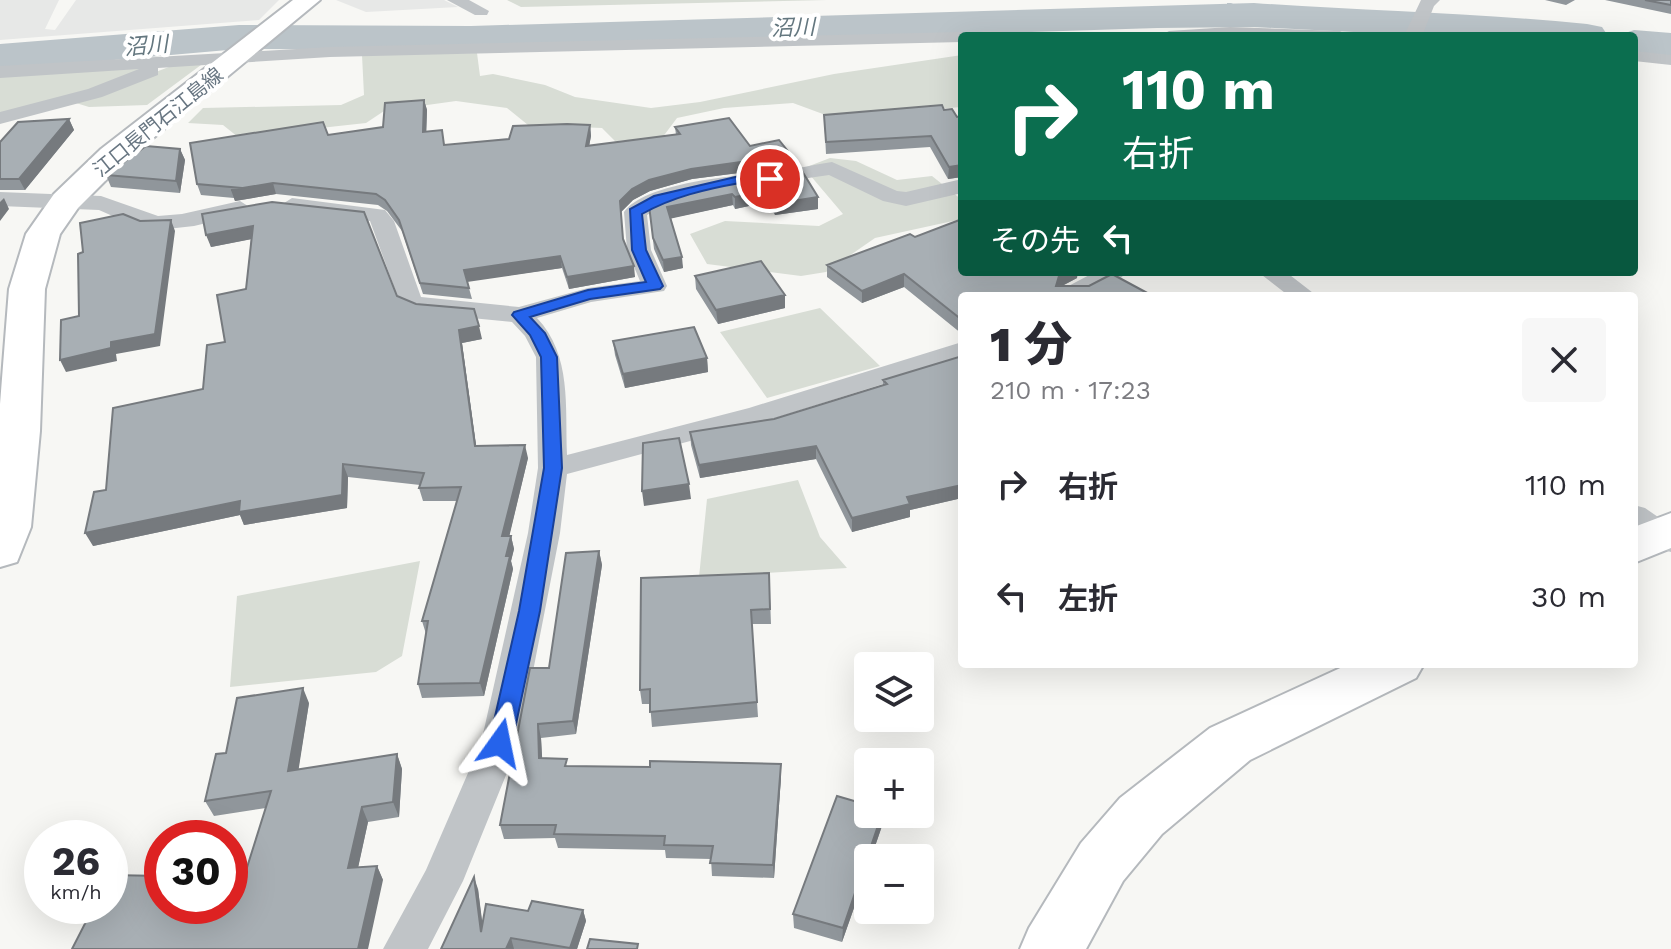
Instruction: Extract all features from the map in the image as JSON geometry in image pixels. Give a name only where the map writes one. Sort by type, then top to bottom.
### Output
[{"type":"main road","name":"江口長門石江島線","points":[[0,550],[8,527],[19,431],[27,289],[43,234],[66,201],[112,156],[308,0]]},
{"type":"main road","points":[[1052,949],[1102,862],[1141,816],[1230,744],[1390,668]]},
{"type":"street","points":[[455,0],[481,11]]},
{"type":"street","points":[[1415,32],[1430,1]]},
{"type":"street","points":[[0,72],[330,52],[958,37]]},
{"type":"street","points":[[1638,56],[1671,60]]},
{"type":"street","points":[[0,118],[95,93],[175,60]]},
{"type":"street","points":[[0,199],[66,201],[117,207],[145,222],[172,222],[276,204],[377,215],[383,221],[410,301],[420,305],[520,315],[588,295],[655,286],[639,250],[635,212],[658,199],[744,179],[770,179],[832,168],[891,196],[906,199],[958,187]]},
{"type":"street","points":[[1076,292],[1106,276]]},
{"type":"street","points":[[1276,276],[1299,292]]},
{"type":"street","points":[[405,949],[442,881],[500,743],[532,596],[553,468],[549,357],[537,333],[520,315]]},
{"type":"street","points":[[553,468],[759,414],[958,351]]},
{"type":"shaded area","points":[[0,0],[59,0],[45,29],[55,30],[76,0],[279,0],[259,20],[0,40]]},
{"type":"shaded area","points":[[336,0],[444,0],[458,7],[366,12]]},
{"type":"shaded area","points":[[507,0],[827,0],[521,7]]},
{"type":"shaded area","points":[[477,53],[480,76],[493,74],[545,85],[575,97],[651,108],[700,102],[834,74],[958,56],[958,107],[831,117],[793,103],[724,108],[677,118],[662,138],[615,141],[602,128],[528,125],[507,108],[456,101],[384,111],[366,123],[238,137],[223,125],[188,123],[203,108],[341,105],[364,95],[362,55]]},
{"type":"shaded area","points":[[205,62],[147,105],[89,107],[76,103],[179,63]]},
{"type":"shaded area","points":[[150,66],[90,91],[0,114],[0,76]]},
{"type":"shaded area","points":[[830,158],[856,161],[897,180],[932,176],[958,197],[958,220],[875,238],[826,272],[801,276],[707,264],[690,234],[725,221],[819,226],[843,214],[804,168]]},
{"type":"shaded area","points":[[820,308],[880,366],[767,398],[720,332]]},
{"type":"shaded area","points":[[798,480],[820,537],[847,568],[699,577],[707,499]]},
{"type":"shaded area","points":[[420,561],[402,656],[376,672],[230,687],[237,596]]},
{"type":"building","points":[[1645,0],[1671,0],[1671,5]]},
{"type":"building","points":[[424,100],[423,132],[442,130],[444,145],[509,139],[513,126],[567,124],[590,125],[586,146],[680,134],[675,127],[729,118],[750,146],[779,140],[791,155],[691,169],[649,180],[632,189],[620,201],[623,239],[634,266],[567,277],[560,256],[464,270],[469,288],[420,283],[399,220],[385,200],[376,194],[273,183],[231,190],[242,188],[197,184],[190,143],[323,122],[328,135],[383,127],[385,103]]},
{"type":"building","points":[[942,105],[944,110],[952,109],[958,117],[958,166],[949,167],[931,136],[826,142],[824,115]]},
{"type":"building","points":[[69,119],[19,179],[0,179],[0,142],[18,122]]},
{"type":"building","points":[[146,146],[180,149],[176,181],[106,175]]},
{"type":"building","points":[[802,171],[818,197],[774,204],[767,191],[735,197],[732,194],[667,207],[682,257],[663,260],[653,238],[649,205],[666,196],[700,186]]},
{"type":"building","points":[[272,202],[364,212],[397,296],[416,304],[474,309],[479,326],[459,330],[475,446],[525,445],[502,536],[511,536],[506,556],[510,556],[480,683],[418,684],[428,621],[422,621],[461,487],[419,488],[424,473],[343,464],[342,495],[239,512],[240,501],[85,533],[94,492],[106,490],[113,408],[203,389],[207,345],[225,342],[217,295],[246,289],[253,226],[206,235],[202,214]]},
{"type":"building","points":[[123,214],[140,221],[171,220],[155,334],[111,342],[111,348],[60,360],[61,320],[79,316],[78,254],[83,252],[80,223]]},
{"type":"building","points":[[958,221],[958,276],[1059,276],[1056,286],[1089,286],[1108,276],[1116,276],[1145,292],[958,292],[958,317],[904,274],[862,291],[827,265],[910,234],[915,237]]},
{"type":"building","points":[[761,261],[785,295],[716,310],[695,276]]},
{"type":"building","points":[[694,327],[707,358],[623,374],[613,341]]},
{"type":"building","points":[[958,357],[958,486],[907,497],[910,504],[852,518],[816,446],[699,465],[690,432],[774,419],[887,384],[883,380]]},
{"type":"building","points":[[679,438],[689,484],[642,491],[643,443]]},
{"type":"building","points":[[599,551],[573,721],[538,724],[539,758],[567,759],[565,766],[650,767],[650,761],[781,764],[773,865],[710,863],[713,846],[664,845],[665,836],[554,834],[556,825],[500,825],[530,668],[549,668],[566,553]]},
{"type":"building","points":[[769,573],[770,609],[751,610],[757,702],[650,712],[650,689],[640,690],[641,578]]},
{"type":"building","points":[[303,688],[288,771],[397,754],[393,802],[362,807],[348,868],[377,866],[358,949],[72,949],[85,924],[128,924],[128,875],[144,876],[144,924],[248,924],[248,864],[271,791],[205,801],[216,754],[226,753],[237,698]]},
{"type":"building","points":[[837,796],[854,801],[854,828],[877,828],[872,844],[854,844],[854,896],[843,928],[793,914]]},
{"type":"building","points":[[474,877],[481,932],[486,904],[528,911],[532,901],[583,910],[570,948],[511,938],[506,949],[441,949]]},
{"type":"building","points":[[590,939],[638,944],[637,949],[587,949]]},
{"type":"waterway","points":[[1229,4],[1254,15]]},
{"type":"waterway","name":"沼川","points":[[0,57],[239,37],[471,38],[1157,16],[1254,15],[1352,22],[1477,25],[1547,32]]},
{"type":"waterway","name":"沼川","points":[[1638,42],[1671,46]]},
{"type":"route","points":[[500,743],[529,611],[553,468],[549,357],[537,333],[520,315],[588,295],[655,286],[639,250],[635,212],[658,199],[697,188],[744,179],[770,179]]}]
